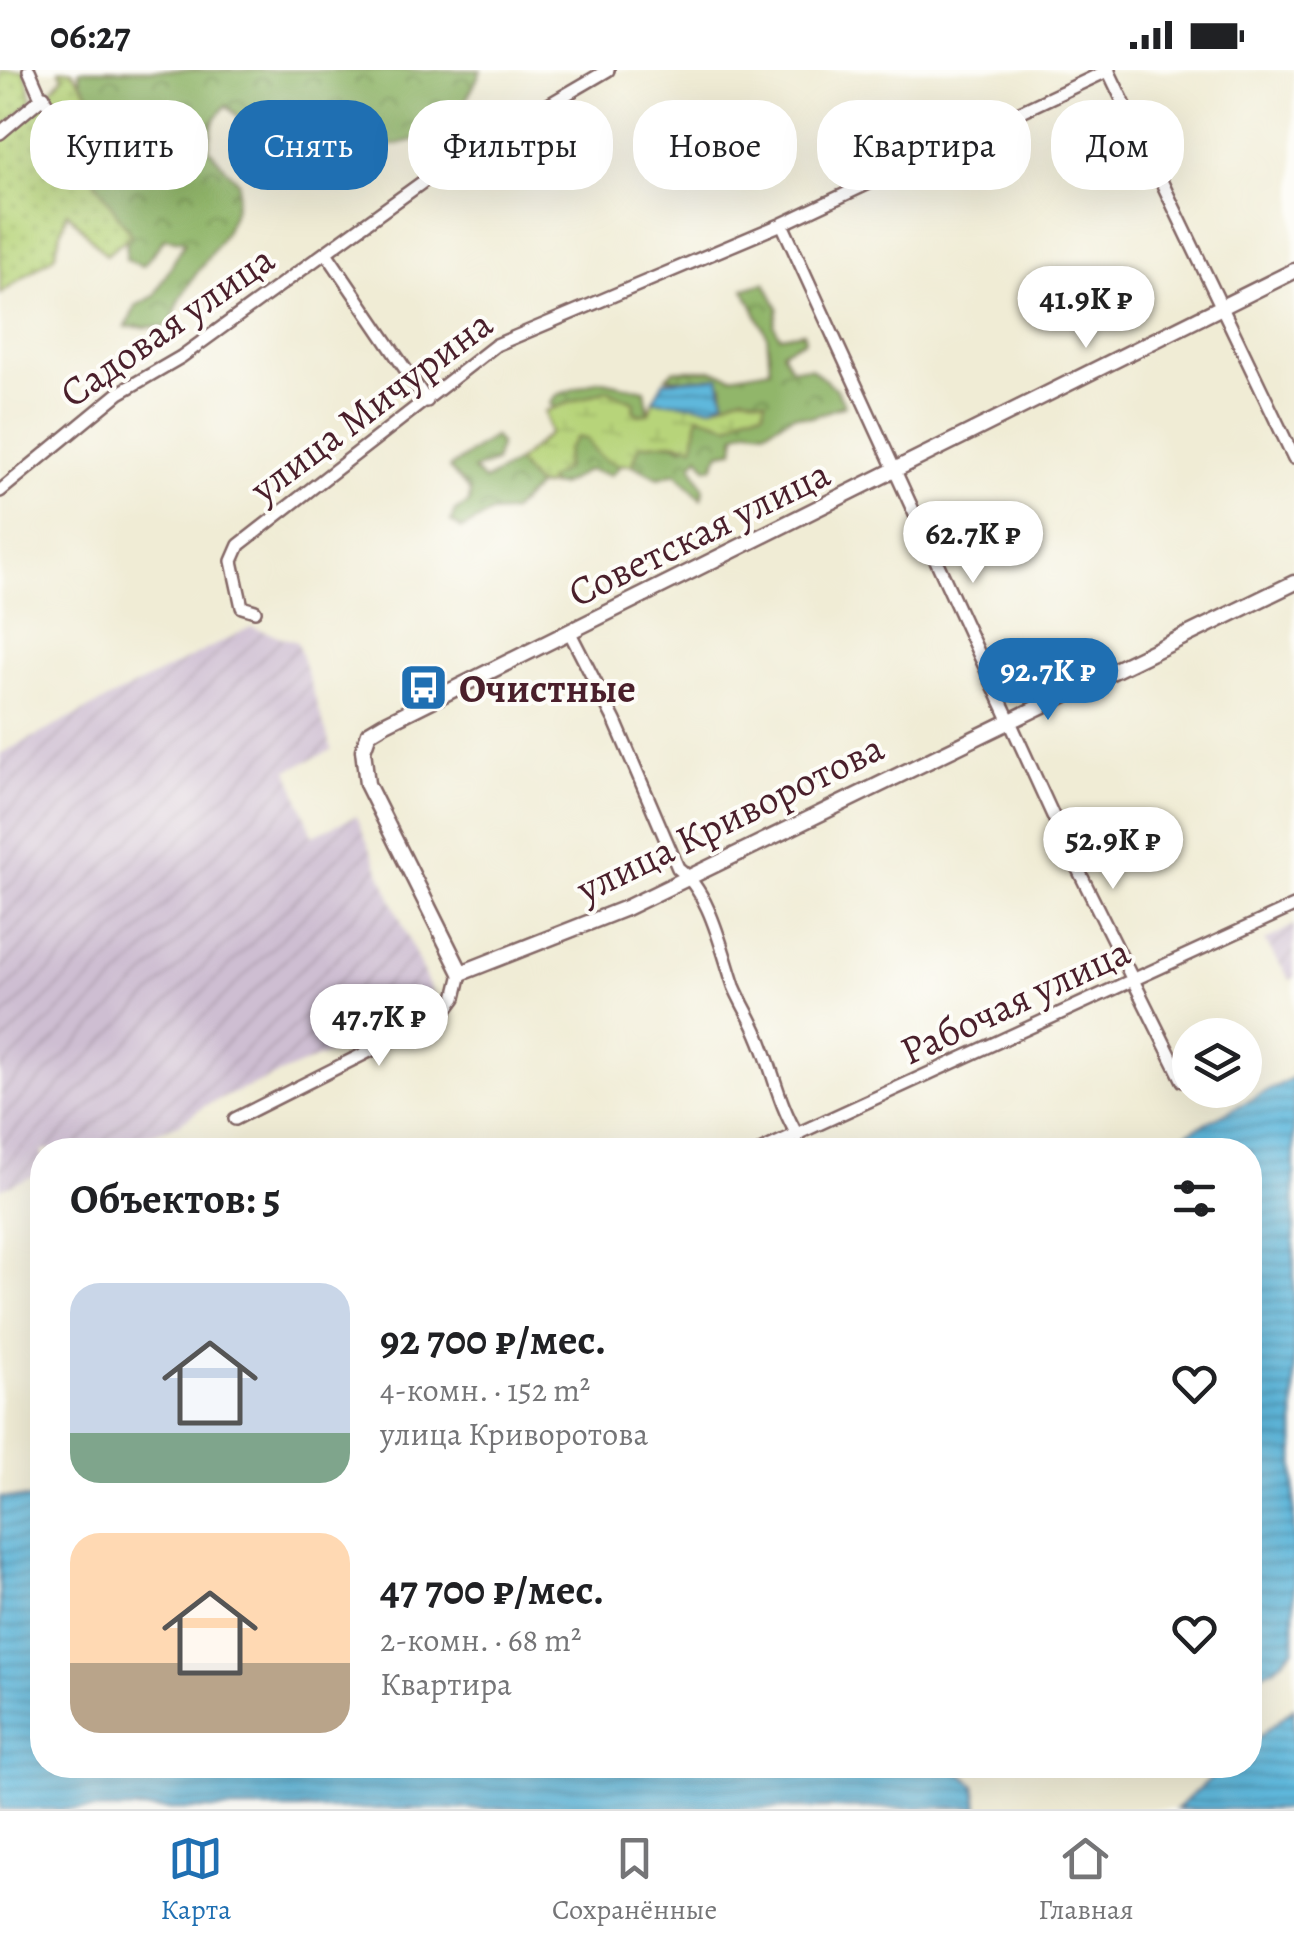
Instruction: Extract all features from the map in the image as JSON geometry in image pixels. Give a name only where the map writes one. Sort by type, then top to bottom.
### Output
[{"type":"street","points":[[29,70],[47,100]]},
{"type":"street","name":"Садовая улица","points":[[0,491],[119,393],[182,357],[449,163],[608,70]]},
{"type":"street","points":[[1108,70],[1294,458]]},
{"type":"street","name":"улица Мичурина","points":[[255,612],[242,607],[232,561],[239,546],[496,345],[782,224],[1108,70]]},
{"type":"street","points":[[0,132],[44,96]]},
{"type":"street","points":[[782,224],[1009,718],[1172,1060]]},
{"type":"street","name":"Садовая улица","points":[[327,254],[427,400]]},
{"type":"street","name":"Советская улица","points":[[461,973],[366,784],[362,750],[368,733],[1294,272]]},
{"type":"street","name":"улица Криворотова","points":[[461,973],[569,932],[690,877],[1294,582]]},
{"type":"street","points":[[570,632],[615,722],[678,868],[690,877],[760,1037],[779,1104],[798,1136]]},
{"type":"street","name":"Рабочая улица","points":[[793,1138],[1294,906]]},
{"type":"street","points":[[236,1119],[442,1014],[455,998],[461,973]]},
{"type":"shaded area","points":[[251,627],[297,642],[332,750],[288,770],[313,835],[356,816],[438,1007],[206,1105],[179,1124],[140,1138],[30,1138],[30,1178],[0,1189],[0,754]]},
{"type":"shaded area","points":[[1294,925],[1294,978],[1290,980],[1265,941]]},
{"type":"green space","points":[[0,70],[25,70],[32,100],[0,130]]},
{"type":"green space","points":[[59,70],[72,70],[93,100],[52,100],[48,94],[63,77]]},
{"type":"green space","points":[[79,70],[481,70],[465,100],[408,100],[408,141],[388,146],[388,100],[228,100],[228,107],[213,123],[209,149],[228,171],[228,190],[238,190],[235,206],[219,242],[177,306],[171,327],[126,327],[136,306],[154,296],[185,242],[165,238],[143,266],[126,260],[127,227],[103,206],[96,190],[208,190],[208,100],[84,100]]},
{"type":"green space","points":[[30,113],[30,190],[101,190],[131,235],[106,255],[67,212],[54,256],[0,294],[0,138]]},
{"type":"green space","points":[[765,283],[778,308],[774,325],[780,336],[804,332],[805,340],[782,351],[791,368],[811,368],[836,389],[845,405],[812,417],[794,415],[766,430],[749,428],[736,434],[734,450],[720,452],[713,467],[707,468],[699,456],[692,465],[704,489],[701,499],[676,473],[659,478],[632,465],[639,445],[671,442],[683,447],[698,415],[729,425],[748,413],[724,400],[723,385],[666,377],[673,370],[711,370],[731,376],[770,369],[767,335],[744,289]]},
{"type":"green space","points":[[599,380],[645,390],[649,413],[639,415],[633,410],[634,402],[607,390],[556,408],[550,404],[557,395]]},
{"type":"green space","points":[[607,390],[634,402],[633,410],[639,415],[649,413],[653,400],[712,407],[743,395],[766,400],[763,411],[748,413],[729,425],[698,415],[694,446],[671,442],[640,445],[632,465],[605,459],[587,439],[577,437],[567,449],[565,468],[548,480],[551,485],[537,487],[517,462],[550,433],[545,411]]},
{"type":"green space","points":[[494,436],[500,444],[495,462],[473,470],[484,481],[517,462],[537,487],[511,512],[491,513],[462,529],[451,521],[455,511],[469,503],[470,492],[449,468]]},
{"type":"green space","points":[[576,437],[587,439],[606,460],[621,465],[611,475],[587,470],[560,486],[551,485],[547,480],[565,468],[567,449]]},
{"type":"water","points":[[719,377],[724,400],[712,407],[653,400],[664,381]]},
{"type":"water","points":[[1294,1077],[1294,1649],[1262,1674],[1262,1138],[1177,1138],[1235,1108],[1262,1108],[1262,1094]]},
{"type":"water","points":[[0,1497],[30,1498],[30,1778],[967,1778],[975,1785],[978,1807],[0,1809]]},
{"type":"water","points":[[1294,1708],[1294,1809],[1176,1809],[1211,1778],[1262,1778],[1262,1734]]},
{"type":"place","name":"Очистные","points":[[424,688]]}]
